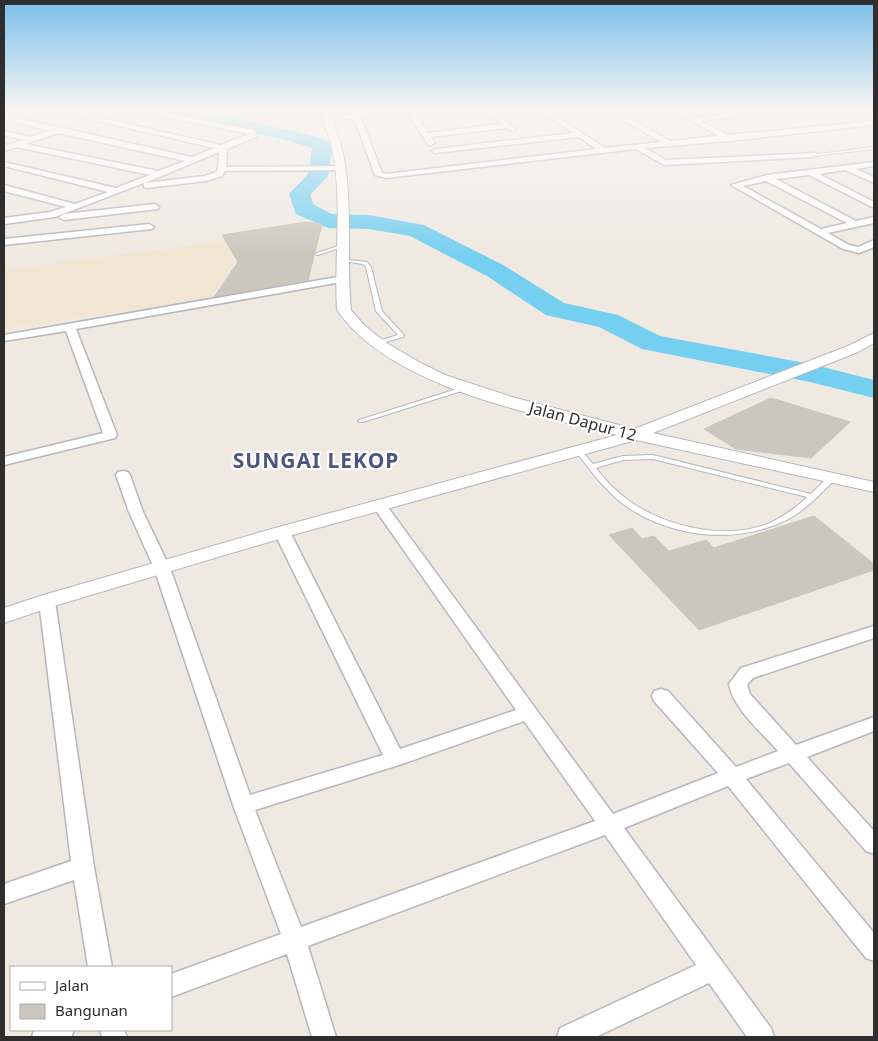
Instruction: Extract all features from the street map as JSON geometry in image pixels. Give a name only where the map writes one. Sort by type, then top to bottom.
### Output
[{"type":"street","points":[[91,160],[159,174]]},
{"type":"street","points":[[4,221],[52,215],[77,207],[193,160]]},
{"type":"street","points":[[128,187],[211,177],[219,174],[216,166],[218,160]]},
{"type":"street","points":[[4,338],[343,279],[342,210],[336,160]]},
{"type":"street","points":[[374,160],[381,176],[388,176],[447,160]]},
{"type":"street","points":[[656,160],[667,164],[739,160]]},
{"type":"street","points":[[4,164],[116,192]]},
{"type":"street","points":[[874,164],[739,182],[736,186],[852,250],[862,249],[874,242]]},
{"type":"street","points":[[172,181],[216,166],[336,168]]},
{"type":"street","points":[[847,168],[874,180]]},
{"type":"street","points":[[811,173],[874,205]]},
{"type":"street","points":[[766,178],[855,224]]},
{"type":"street","points":[[6,190],[77,207]]},
{"type":"street","points":[[52,215],[71,216],[155,207]]},
{"type":"street","points":[[4,216],[14,220]]},
{"type":"street","points":[[820,232],[874,220]]},
{"type":"street","points":[[4,242],[149,227]]},
{"type":"street","name":"Jalan Dapur 12","points":[[343,279],[344,310],[350,320],[377,343],[406,361],[440,378],[501,399],[634,435],[874,487]]},
{"type":"street","points":[[4,460],[110,436],[70,327]]},
{"type":"street","points":[[4,616],[48,600],[379,504],[634,435],[853,348],[874,337]]},
{"type":"street","points":[[123,475],[136,512],[162,568],[243,805],[295,940],[324,1037]]},
{"type":"street","points":[[379,504],[527,713],[762,1037]]},
{"type":"street","points":[[282,532],[395,759]]},
{"type":"street","points":[[48,600],[83,867],[100,966]]},
{"type":"street","points":[[874,632],[747,673],[738,684],[739,692],[743,699],[874,845]]},
{"type":"street","points":[[661,696],[732,776],[874,950]]},
{"type":"street","points":[[243,805],[395,759],[527,713]]},
{"type":"street","points":[[172,986],[608,825],[732,776],[874,724]]},
{"type":"street","points":[[4,894],[83,867]]},
{"type":"street","points":[[569,1037],[712,969]]},
{"type":"street","points":[[44,1037],[59,1031]]},
{"type":"lane","points":[[316,254],[343,246]]},
{"type":"lane","points":[[343,260],[365,262],[368,267],[379,311],[401,336],[377,343]]},
{"type":"lane","points":[[361,421],[468,388]]},
{"type":"lane","points":[[578,450],[618,496],[632,507],[676,525],[723,534],[746,531],[790,516],[832,478]]},
{"type":"lane","points":[[591,467],[623,458],[653,457],[812,496]]},
{"type":"shaded area","points":[[224,241],[235,262],[209,299],[4,329],[4,270]]},
{"type":"building","points":[[306,222],[322,224],[315,252],[312,253],[314,256],[308,280],[214,297],[238,262],[222,235]]},
{"type":"building","points":[[771,398],[850,422],[811,458],[736,449],[704,429]]},
{"type":"building","points":[[814,516],[874,564],[874,570],[699,630],[609,535],[632,528],[642,539],[654,536],[669,551],[706,540],[714,548]]},
{"type":"waterway","points":[[321,160],[318,176],[299,194],[304,209],[328,221],[369,222],[416,230],[496,271],[555,309],[608,321],[652,343],[811,373],[874,389]]},
{"type":"district","name":"SUNGAI LEKOP","points":[[316,461]]}]
